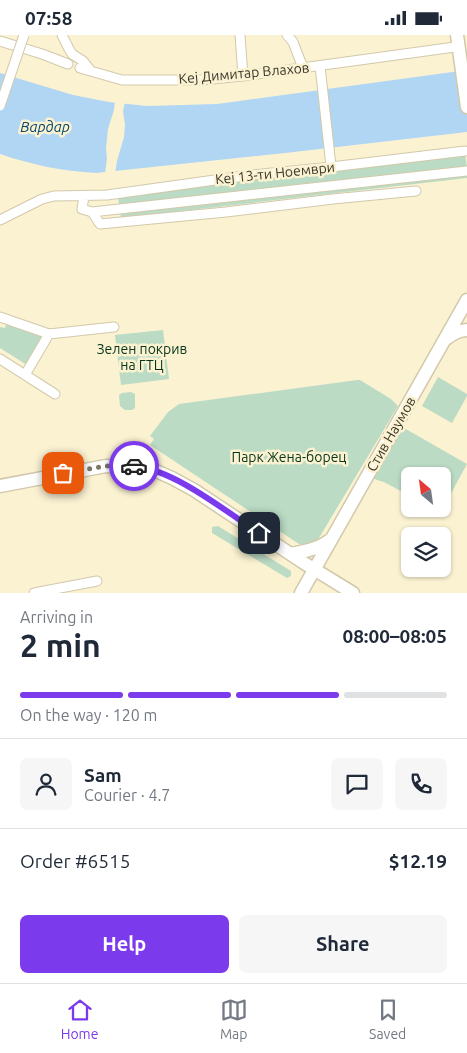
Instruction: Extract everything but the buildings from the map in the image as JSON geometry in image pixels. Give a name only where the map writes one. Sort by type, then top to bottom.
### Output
[{"type":"street","points":[[0,106],[24,35]]},
{"type":"street","points":[[62,35],[72,54],[83,61],[92,71]]},
{"type":"street","points":[[240,35],[243,76]]},
{"type":"street","points":[[287,35],[293,42],[303,68]]},
{"type":"street","points":[[0,41],[68,64]]},
{"type":"street","points":[[460,48],[467,107]]},
{"type":"street","name":"Кеј Димитар Влахов","points":[[80,68],[122,80],[203,80],[303,68],[321,70],[460,48]]},
{"type":"street","points":[[321,70],[331,166]]},
{"type":"street","name":"Кеј 13-ти Ноември","points":[[0,221],[42,199],[54,196],[107,195],[251,175],[465,151]]},
{"type":"street","name":"Кеј 13-ти Ноември","points":[[92,212],[467,171]]},
{"type":"street","points":[[84,196],[82,209],[92,212],[100,224],[416,191]]},
{"type":"street","name":"Стив Наумов","points":[[302,592],[467,300]]},
{"type":"street","points":[[0,317],[50,334],[114,327]]},
{"type":"street","points":[[444,340],[458,331],[467,330]]},
{"type":"street","points":[[25,375],[50,334]]},
{"type":"street","points":[[0,359],[55,393]]},
{"type":"street","points":[[0,486],[100,467],[140,467],[156,471],[194,490],[353,593]]},
{"type":"street","points":[[291,554],[323,546],[332,538]]},
{"type":"street","points":[[302,592],[315,584],[330,579]]},
{"type":"street","points":[[34,593],[97,581]]},
{"type":"green space","points":[[465,154],[467,178],[121,218],[118,197]]},
{"type":"green space","points":[[7,323],[44,336],[27,365],[0,348],[0,327],[5,328]]},
{"type":"green space","name":"Зелен покрив на ГТЦ","points":[[163,330],[169,379],[121,385],[115,335]]},
{"type":"green space","points":[[438,377],[467,394],[452,423],[422,406]]},
{"type":"green space","name":"Парк Жена-борец","points":[[357,380],[391,399],[398,406],[316,543],[306,546],[299,544],[150,445],[154,439],[150,436],[168,412],[179,404]]},
{"type":"green space","points":[[131,392],[135,394],[135,408],[125,410],[120,406],[119,395]]},
{"type":"green space","points":[[397,424],[467,464],[451,493],[451,467],[401,467],[401,491],[367,475]]},
{"type":"green space","points":[[218,526],[291,571],[291,576],[287,578],[212,533],[212,527]]},
{"type":"water","name":"Вардар","points":[[467,70],[467,132],[96,173],[47,167],[0,154],[0,73],[73,95],[109,102],[147,106],[217,104]]},
{"type":"pier","points":[[115,101],[125,102],[123,111],[124,137],[115,173],[105,174],[108,129]]},
{"type":"way so far","points":[[63,473],[106,466],[134,466]]},
{"type":"route","points":[[134,466],[156,471],[182,483],[259,533]]}]
